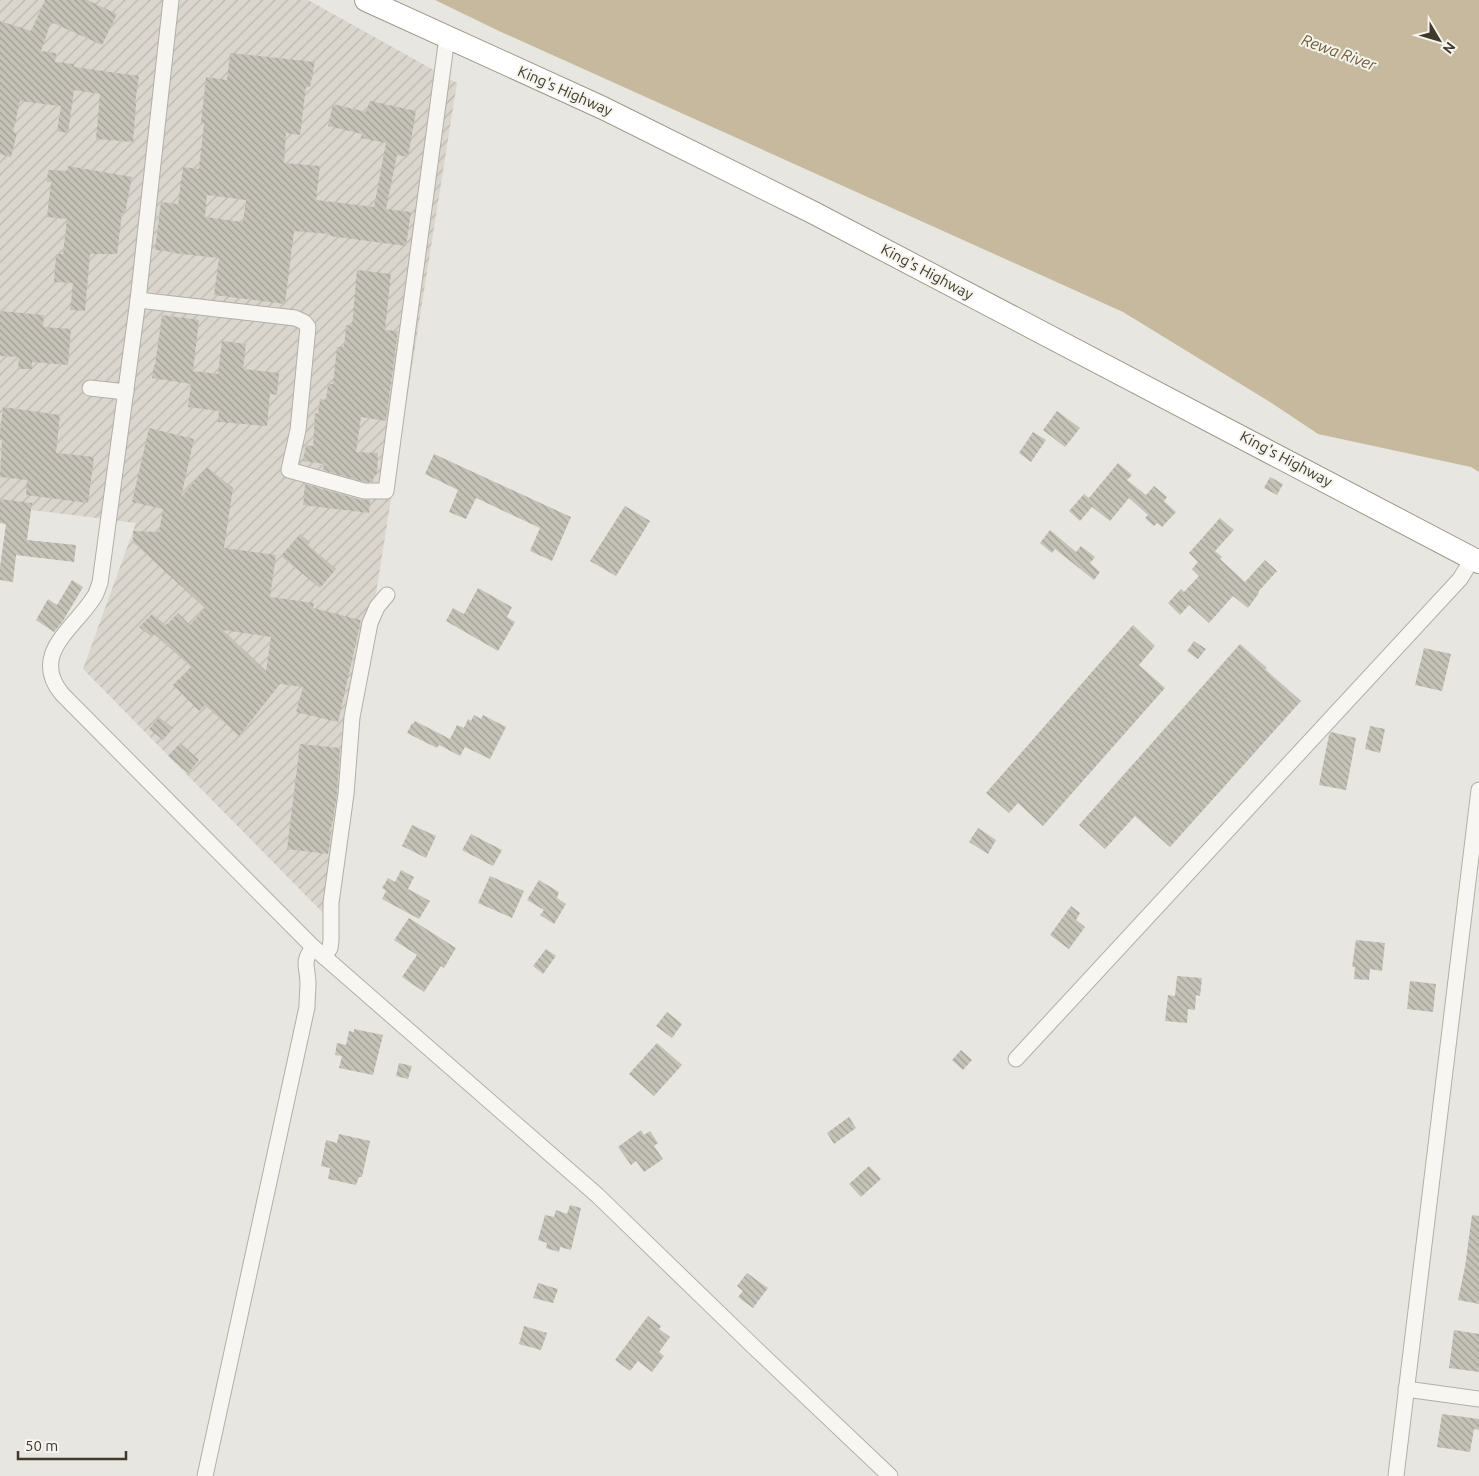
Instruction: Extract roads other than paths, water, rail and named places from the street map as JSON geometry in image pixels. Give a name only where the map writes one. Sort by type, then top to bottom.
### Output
[{"type":"highway","name":"King's Highway","points":[[366,0],[603,108],[814,212],[1476,560]]},
{"type":"street","points":[[171,0],[138,300],[100,582],[95,597],[66,630],[56,647],[50,662],[51,675],[55,685],[318,952],[597,1195],[890,1476]]},
{"type":"street","points":[[138,300],[295,318],[304,322],[308,327],[298,430],[289,470],[364,491],[386,491],[447,37]]},
{"type":"street","points":[[90,388],[126,392]]},
{"type":"street","points":[[1016,1059],[1476,560]]},
{"type":"street","points":[[205,1476],[307,1007],[308,980],[305,965],[308,955],[330,948],[331,904],[346,794],[352,717],[370,623],[376,607],[387,595]]},
{"type":"street","points":[[1396,1476],[1479,790]]},
{"type":"street","points":[[1406,1389],[1479,1399]]},
{"type":"water","name":"Rewa River","points":[[435,0],[1479,0],[1479,472],[1471,467],[1318,434],[1270,402],[1123,312],[499,31]]}]
